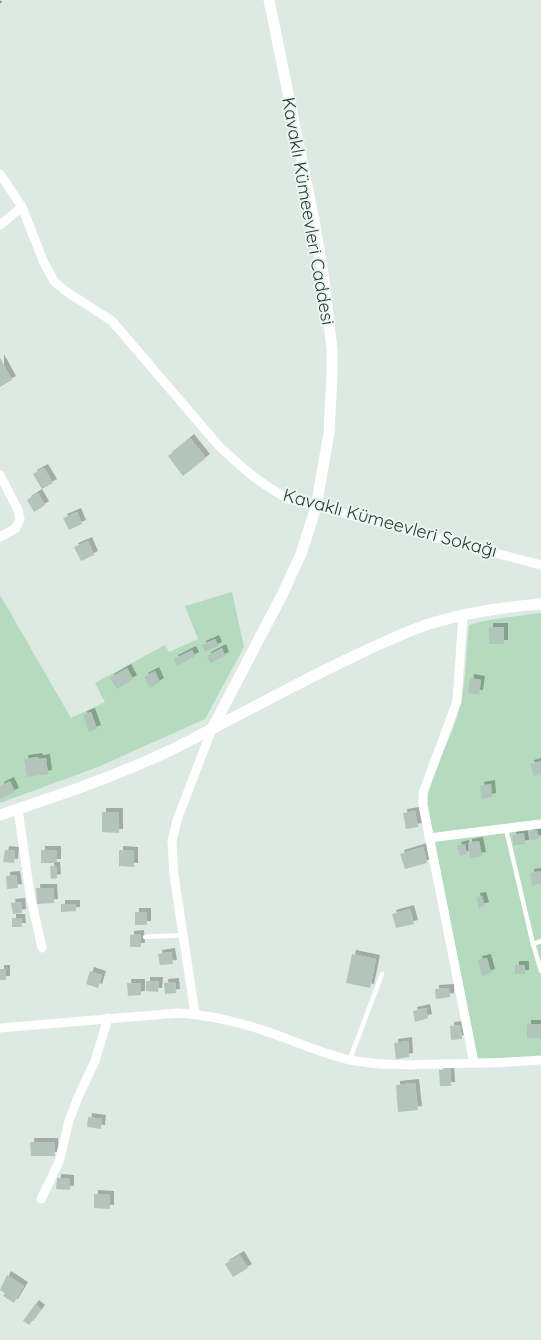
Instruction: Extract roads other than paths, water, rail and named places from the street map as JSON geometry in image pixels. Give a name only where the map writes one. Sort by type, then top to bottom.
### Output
[{"type":"street","name":"Kavaklı Kümeevleri Caddesi","points":[[212,728],[301,554],[316,506],[329,433],[332,375],[330,326],[324,280],[314,220],[269,0]]},
{"type":"street","name":"Kavaklı Kümeevleri Sokağı","points":[[0,174],[22,207],[44,263],[59,285],[112,321],[218,444],[242,468],[263,484],[289,499],[541,565]]},
{"type":"street","points":[[0,225],[22,207]]},
{"type":"street","points":[[0,475],[18,510],[20,519],[16,528],[0,537]]},
{"type":"street","points":[[0,815],[136,766],[366,650],[428,625],[463,615],[541,604]]},
{"type":"street","points":[[463,615],[457,701],[423,793],[422,805],[474,1064]]},
{"type":"street","points":[[195,1014],[173,865],[173,832],[212,728]]},
{"type":"street","points":[[18,809],[30,894],[42,948]]},
{"type":"street","points":[[429,838],[541,824]]},
{"type":"street","points":[[0,1028],[108,1018],[178,1013],[195,1014],[249,1025],[325,1053],[350,1060],[396,1065],[474,1064],[541,1060]]},
{"type":"street","points":[[41,1199],[60,1162],[69,1121],[95,1061],[108,1018]]},
{"type":"lane","points":[[506,828],[541,971]]},
{"type":"lane","points":[[145,937],[184,935]]},
{"type":"lane","points":[[533,944],[541,941]]},
{"type":"lane","points":[[350,1060],[382,974]]}]
